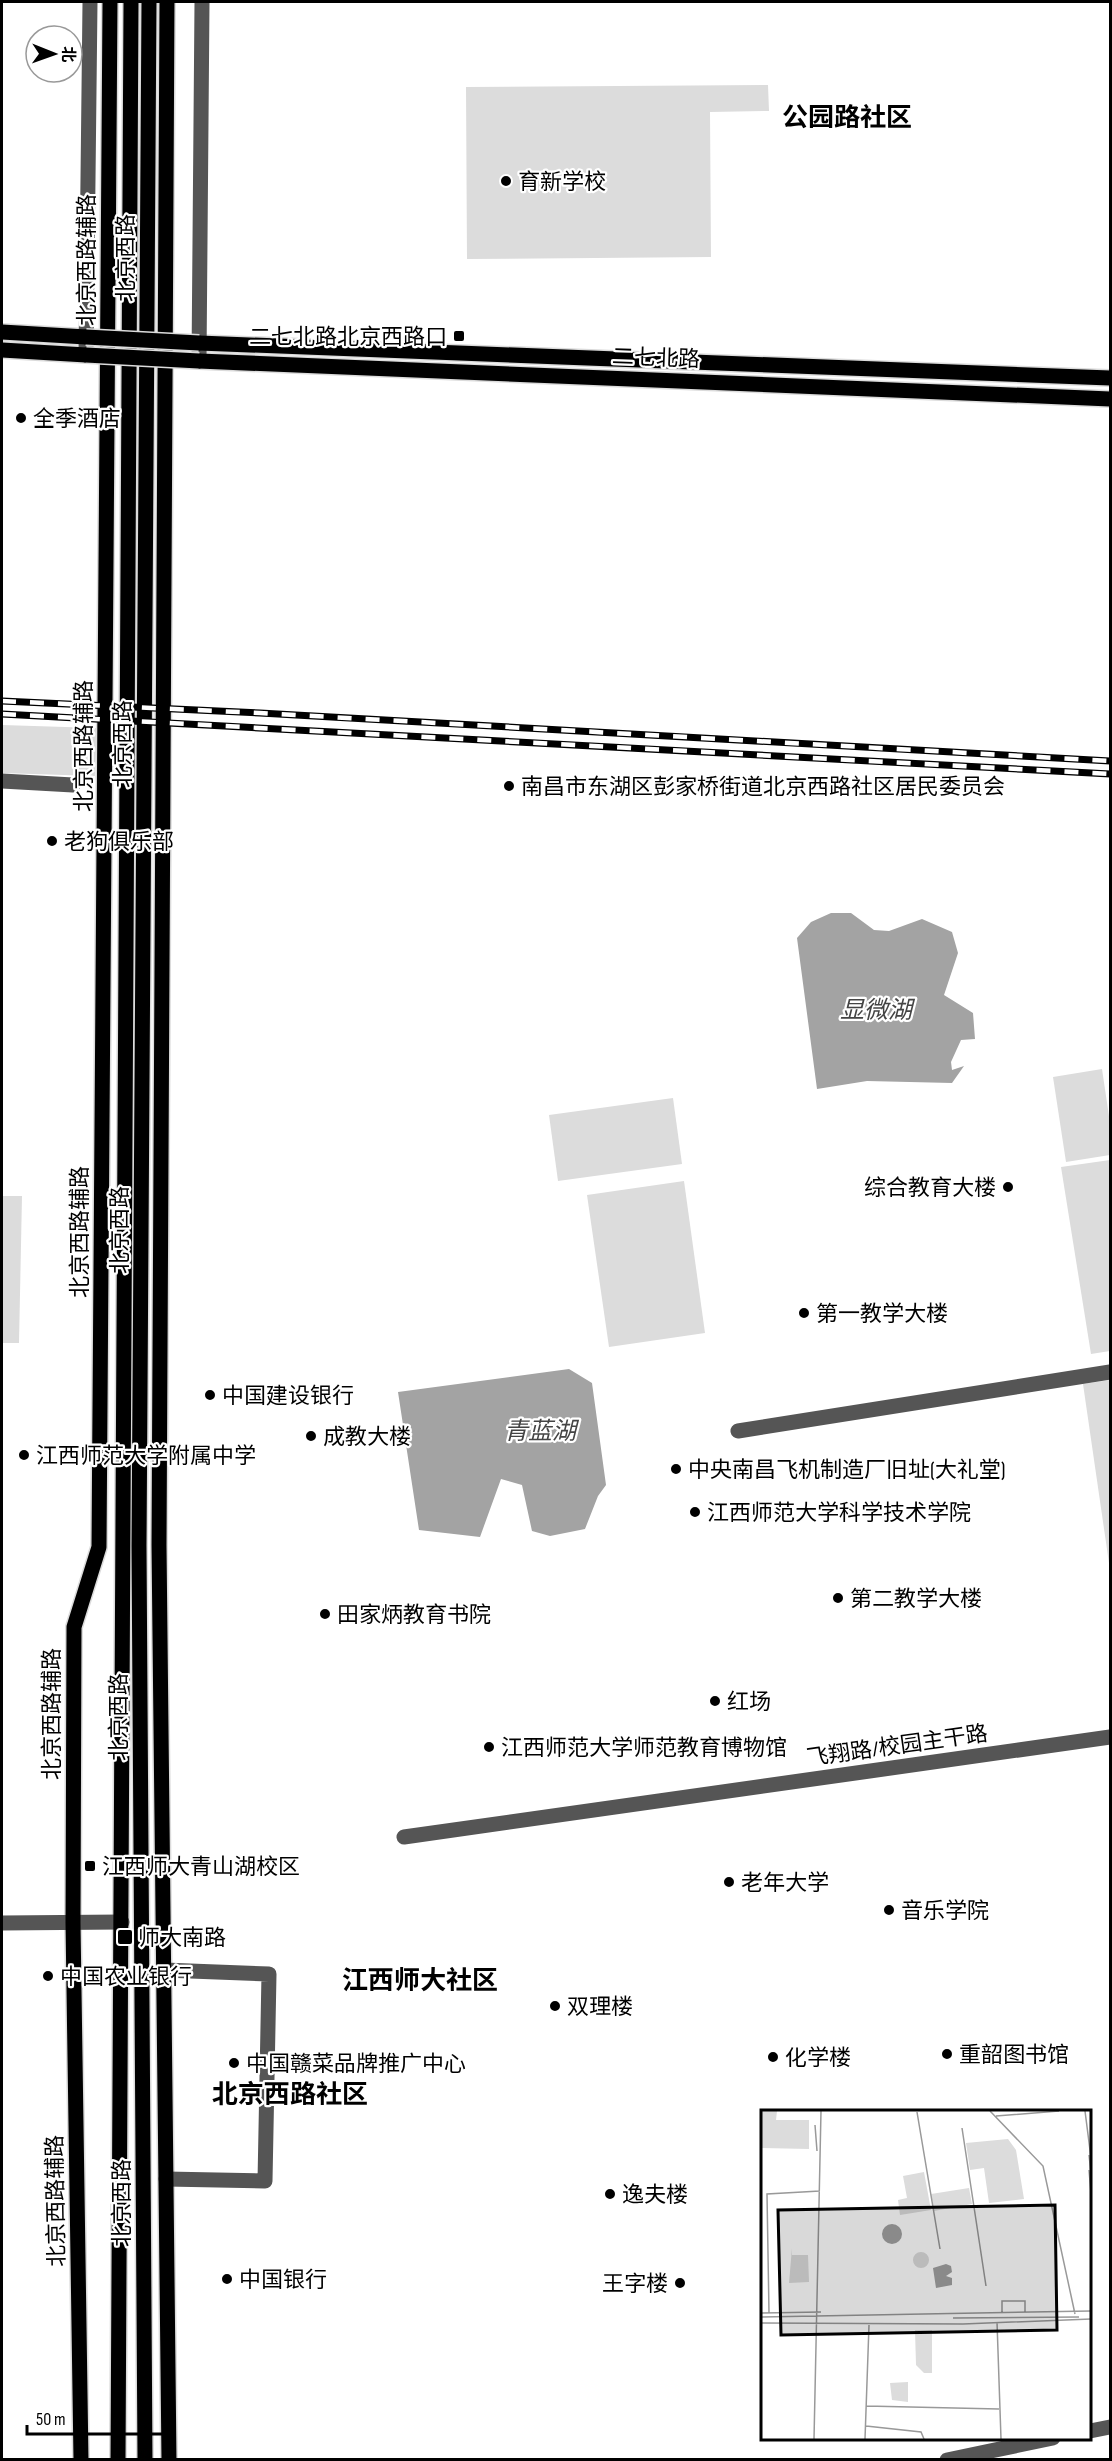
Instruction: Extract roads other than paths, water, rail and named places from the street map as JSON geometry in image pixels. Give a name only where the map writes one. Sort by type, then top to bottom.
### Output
[{"type":"main road","name":"北京西路辅路","points":[[81,2460],[73,1923],[74,1627],[99,1547],[110,2]]},
{"type":"main road","name":"北京西路","points":[[118,2460],[131,2]]},
{"type":"main road","name":"北京西路","points":[[145,2460],[139,1534],[149,2]]},
{"type":"main road","points":[[167,2],[159,1521],[169,2460]]},
{"type":"main road","name":"二七北路","points":[[2,332],[199,343],[1110,378]]},
{"type":"main road","name":"二七北路","points":[[2,350],[199,361],[1110,399]]},
{"type":"street","name":"北京西路辅路","points":[[86,355],[90,2]]},
{"type":"street","points":[[199,361],[202,2]]},
{"type":"street","points":[[2,782],[73,785]]},
{"type":"street","points":[[738,1431],[1110,1372]]},
{"type":"street","name":"飞翔路/校园主干路","points":[[404,1837],[1110,1737]]},
{"type":"street","points":[[2,1923],[122,1922]]},
{"type":"street","points":[[164,1970],[269,1974],[265,2181],[166,2179]]},
{"type":"street","points":[[1091,2431],[1110,2427]]},
{"type":"street","points":[[947,2460],[1048,2440]]},
{"type":"water","name":"显微湖","points":[[831,913],[851,913],[874,930],[889,931],[922,919],[952,932],[958,953],[944,995],[973,1013],[975,1039],[961,1040],[951,1062],[952,1070],[964,1066],[952,1083],[867,1081],[817,1089],[797,938],[811,922]]},
{"type":"water","name":"青蓝湖","points":[[569,1369],[592,1383],[606,1485],[598,1496],[585,1529],[550,1536],[532,1531],[522,1485],[501,1479],[480,1537],[419,1530],[398,1392]]},
{"type":"railway","points":[[2,701],[260,713],[1110,761]]},
{"type":"railway","points":[[2,714],[1110,774]]},
{"type":"place","name":"育新学校","points":[[506,181]]},
{"type":"place","name":"二七北路北京西路口","points":[[459,336]]},
{"type":"place","name":"全季酒店","points":[[21,418]]},
{"type":"place","name":"南昌市东湖区彭家桥街道北京西路社区居民委员会","points":[[509,786]]},
{"type":"place","name":"老狗俱乐部","points":[[52,841]]},
{"type":"place","name":"综合教育大楼","points":[[1008,1187]]},
{"type":"place","name":"第一教学大楼","points":[[804,1313]]},
{"type":"place","name":"中国建设银行","points":[[210,1395]]},
{"type":"place","name":"成教大楼","points":[[311,1436]]},
{"type":"place","name":"江西师范大学附属中学","points":[[24,1455]]},
{"type":"place","name":"中央南昌飞机制造厂旧址(大礼堂)","points":[[676,1469]]},
{"type":"place","name":"江西师范大学科学技术学院","points":[[695,1512]]},
{"type":"place","name":"第二教学大楼","points":[[838,1598]]},
{"type":"place","name":"田家炳教育书院","points":[[325,1614]]},
{"type":"place","name":"红场","points":[[715,1701]]},
{"type":"place","name":"江西师范大学师范教育博物馆","points":[[489,1747]]},
{"type":"place","name":"江西师大青山湖校区","points":[[90,1866]]},
{"type":"place","name":"老年大学","points":[[729,1882]]},
{"type":"place","name":"音乐学院","points":[[889,1910]]},
{"type":"place","name":"师大南路","points":[[125,1937]]},
{"type":"place","name":"中国农业银行","points":[[48,1976]]},
{"type":"place","name":"双理楼","points":[[555,2006]]},
{"type":"place","name":"重韶图书馆","points":[[947,2054]]},
{"type":"place","name":"化学楼","points":[[773,2057]]},
{"type":"place","name":"中国赣菜品牌推广中心","points":[[234,2063]]},
{"type":"place","name":"逸夫楼","points":[[610,2194]]},
{"type":"place","name":"中国银行","points":[[227,2279]]},
{"type":"place","name":"王字楼","points":[[680,2283]]},
{"type":"district","name":"公园路社区","points":[[847,117]]},
{"type":"district","name":"江西师大社区","points":[[420,1980]]},
{"type":"district","name":"北京西路社区","points":[[290,2094]]}]
